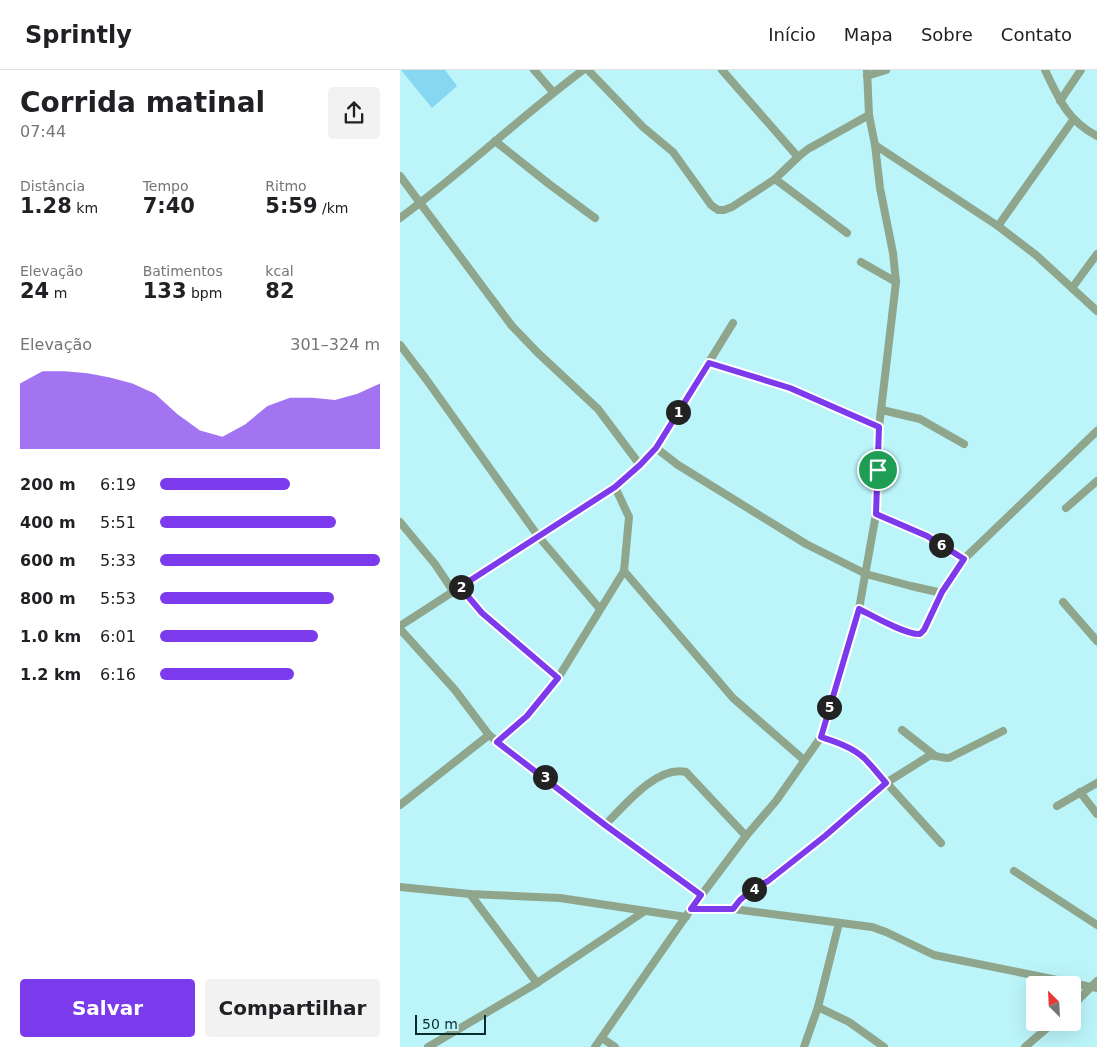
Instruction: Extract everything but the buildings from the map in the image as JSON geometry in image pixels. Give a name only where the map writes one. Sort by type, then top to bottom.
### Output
[{"type":"street","points":[[534,70],[553,92]]},
{"type":"street","points":[[400,218],[553,92],[583,70]]},
{"type":"street","points":[[588,70],[646,131],[673,152],[711,205],[718,210],[732,207],[775,179],[798,157],[869,115]]},
{"type":"street","points":[[722,70],[798,157]]},
{"type":"street","points":[[595,1047],[701,895],[746,836],[776,801],[821,737],[859,609],[876,514],[879,427],[896,282],[893,253],[880,188],[869,115],[867,73],[886,70]]},
{"type":"street","points":[[1045,70],[1060,101],[1073,120],[1097,136]]},
{"type":"street","points":[[1060,101],[1082,70]]},
{"type":"street","points":[[998,226],[1073,120]]},
{"type":"street","points":[[495,141],[595,218]]},
{"type":"street","points":[[875,145],[998,226],[1036,255],[1097,311]]},
{"type":"street","points":[[400,176],[512,326],[538,354],[598,409],[640,465]]},
{"type":"street","points":[[775,179],[847,233]]},
{"type":"street","points":[[1072,288],[1097,254]]},
{"type":"street","points":[[861,262],[896,282]]},
{"type":"street","points":[[701,895],[605,825],[489,735],[455,690],[400,627],[615,487],[640,465],[656,448],[733,323]]},
{"type":"street","points":[[400,345],[538,536],[600,609]]},
{"type":"street","points":[[709,363],[790,388],[879,427]]},
{"type":"street","points":[[882,410],[920,419],[964,444]]},
{"type":"street","points":[[859,609],[915,635],[920,634],[924,630],[942,592],[964,559],[1097,430]]},
{"type":"street","points":[[656,448],[678,465],[806,544],[866,574],[942,592]]},
{"type":"street","points":[[1066,508],[1097,481]]},
{"type":"street","points":[[497,742],[527,716],[558,678],[624,571],[629,517],[615,487]]},
{"type":"street","points":[[876,514],[927,536],[964,559]]},
{"type":"street","points":[[400,522],[457,589],[558,678]]},
{"type":"street","points":[[624,571],[733,698],[804,760]]},
{"type":"street","points":[[1063,602],[1097,641]]},
{"type":"street","points":[[902,730],[934,755],[942,758],[949,758],[1003,731]]},
{"type":"street","points":[[400,805],[489,735]]},
{"type":"street","points":[[821,737],[845,746],[865,759],[941,843]]},
{"type":"street","points":[[733,909],[753,889],[768,881],[825,836],[886,783],[929,756],[934,755]]},
{"type":"street","points":[[605,825],[637,792],[661,776],[677,770],[686,772],[746,836]]},
{"type":"street","points":[[1057,806],[1097,783]]},
{"type":"street","points":[[1080,792],[1097,814]]},
{"type":"street","points":[[1014,871],[1097,925]]},
{"type":"street","points":[[400,887],[470,894],[560,898],[686,917]]},
{"type":"street","points":[[470,894],[537,983]]},
{"type":"street","points":[[691,909],[733,909],[872,927],[934,955],[1095,985]]},
{"type":"street","points":[[428,1047],[537,983],[645,910]]},
{"type":"street","points":[[804,1047],[818,1007],[839,923]]},
{"type":"street","points":[[1081,998],[1095,985]]},
{"type":"street","points":[[818,1007],[849,1022],[884,1047]]},
{"type":"street","points":[[1025,1047],[1044,1031]]},
{"type":"street","points":[[602,1038],[615,1047]]},
{"type":"route","points":[[709,363],[790,388],[879,427],[878,470],[876,514],[927,536],[964,559],[942,592],[924,630],[920,634],[915,635],[859,609],[823,724],[821,737],[856,752],[865,759],[886,783],[825,836],[768,881],[753,889],[733,909],[691,909],[701,895],[605,825],[497,742],[527,716],[558,678],[482,613],[460,587],[615,487],[640,465],[656,448],[709,363]]}]
